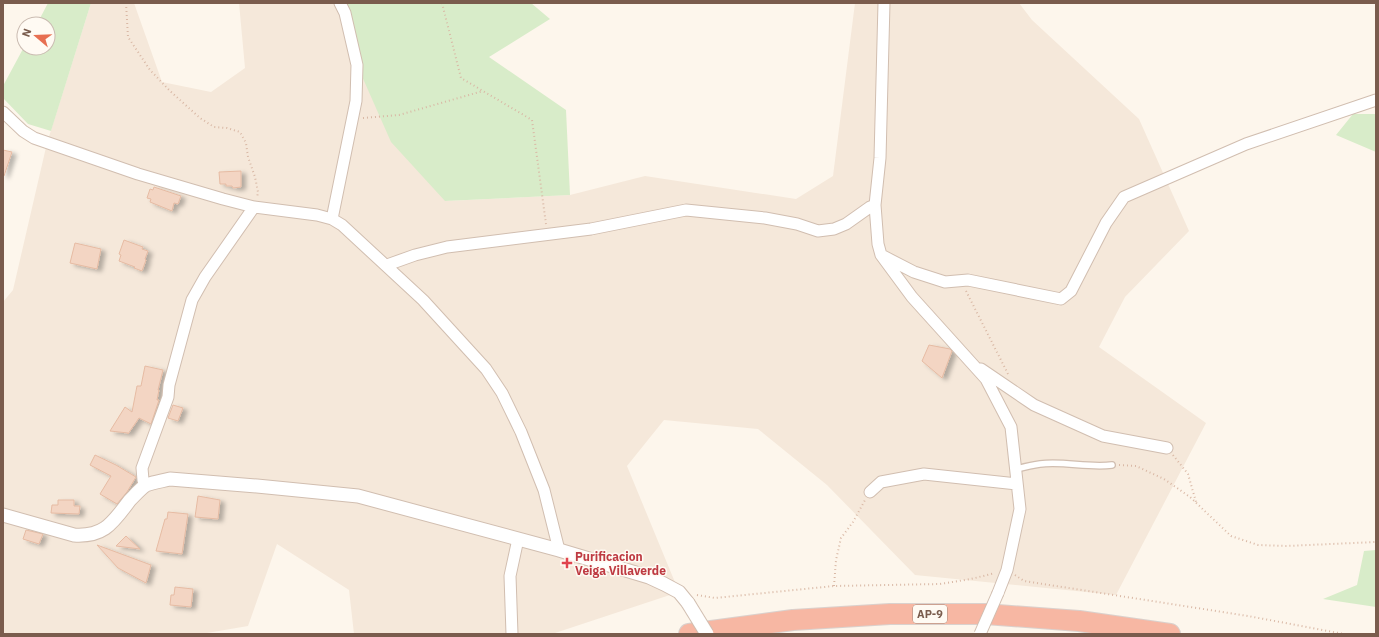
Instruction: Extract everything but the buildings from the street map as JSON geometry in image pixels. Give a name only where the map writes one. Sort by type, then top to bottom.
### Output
[{"type":"highway","name":"AP-9","points":[[689,634],[793,620],[906,614],[985,614],[1079,621],[1170,634]]},
{"type":"street","points":[[332,219],[356,101],[357,65],[345,13],[340,3]]},
{"type":"street","points":[[884,3],[880,158],[875,206],[878,244],[881,255],[912,297],[986,379],[1011,427],[1020,509],[1007,570],[980,634]]},
{"type":"street","points":[[881,255],[914,272],[945,282],[968,280],[1061,299],[1071,291],[1106,223],[1124,197],[1246,144],[1376,100]]},
{"type":"street","points":[[3,112],[23,131],[40,140],[138,174],[254,207],[317,215],[332,219],[342,224],[423,300],[486,369],[502,393],[521,432],[544,490],[559,550]]},
{"type":"street","points":[[386,265],[415,255],[447,247],[591,229],[686,210],[713,211],[765,218],[797,224],[818,231],[834,229],[846,224],[870,207],[875,206]]},
{"type":"street","points":[[145,486],[142,468],[168,397],[169,385],[192,300],[205,277],[252,212],[254,207]]},
{"type":"street","points":[[968,359],[1034,405],[1103,436],[1167,448]]},
{"type":"street","points":[[870,492],[881,482],[924,474],[1017,484]]},
{"type":"street","points":[[3,515],[74,535],[84,536],[95,534],[109,526],[135,494],[145,486],[170,479],[358,496],[559,550],[649,578],[679,592],[688,603],[707,634]]},
{"type":"street","points":[[512,634],[510,576],[518,539]]},
{"type":"lane","points":[[1016,469],[1040,464],[1112,465]]},
{"type":"path","points":[[126,3],[128,37],[150,70],[170,91],[200,118],[214,127],[227,128],[240,132],[246,142],[248,157],[258,192],[254,207]]},
{"type":"path","points":[[442,3],[461,78],[532,120],[547,234]]},
{"type":"path","points":[[352,118],[399,115],[484,91]]},
{"type":"path","points":[[960,281],[1006,367],[1016,393]]},
{"type":"path","points":[[1167,448],[1188,474],[1196,503]]},
{"type":"path","points":[[1112,465],[1136,466],[1164,479],[1190,497],[1231,536],[1258,545],[1286,546],[1376,542]]},
{"type":"path","points":[[834,586],[836,560],[841,538],[853,522],[870,492]]},
{"type":"path","points":[[679,592],[715,598],[834,586],[940,584],[971,579],[1007,570],[1024,581],[1248,616],[1344,634]]},
{"type":"shaded area","points":[[91,3],[134,3],[162,82],[211,92],[245,68],[239,3],[337,3],[446,201],[570,195],[645,176],[796,199],[833,176],[855,3],[1019,3],[1032,20],[1139,119],[1189,231],[1125,297],[1099,347],[1206,423],[1116,595],[915,575],[827,485],[758,429],[664,420],[627,466],[679,592],[552,634],[354,634],[349,590],[277,544],[248,626],[201,634],[3,634],[3,302],[13,290],[47,143]]},
{"type":"green space","points":[[48,3],[91,3],[51,131],[28,124],[3,98],[3,86],[19,56],[56,56],[56,16],[41,16]]},
{"type":"green space","points":[[340,3],[531,3],[550,19],[489,57],[566,110],[570,195],[445,201],[391,142],[357,65]]},
{"type":"green space","points":[[1353,114],[1376,114],[1376,152],[1336,135]]},
{"type":"green space","points":[[1376,550],[1376,607],[1323,599],[1357,585],[1364,551]]},
{"type":"place","name":"Purificacion Veiga Villaverde","points":[[567,563]]}]
